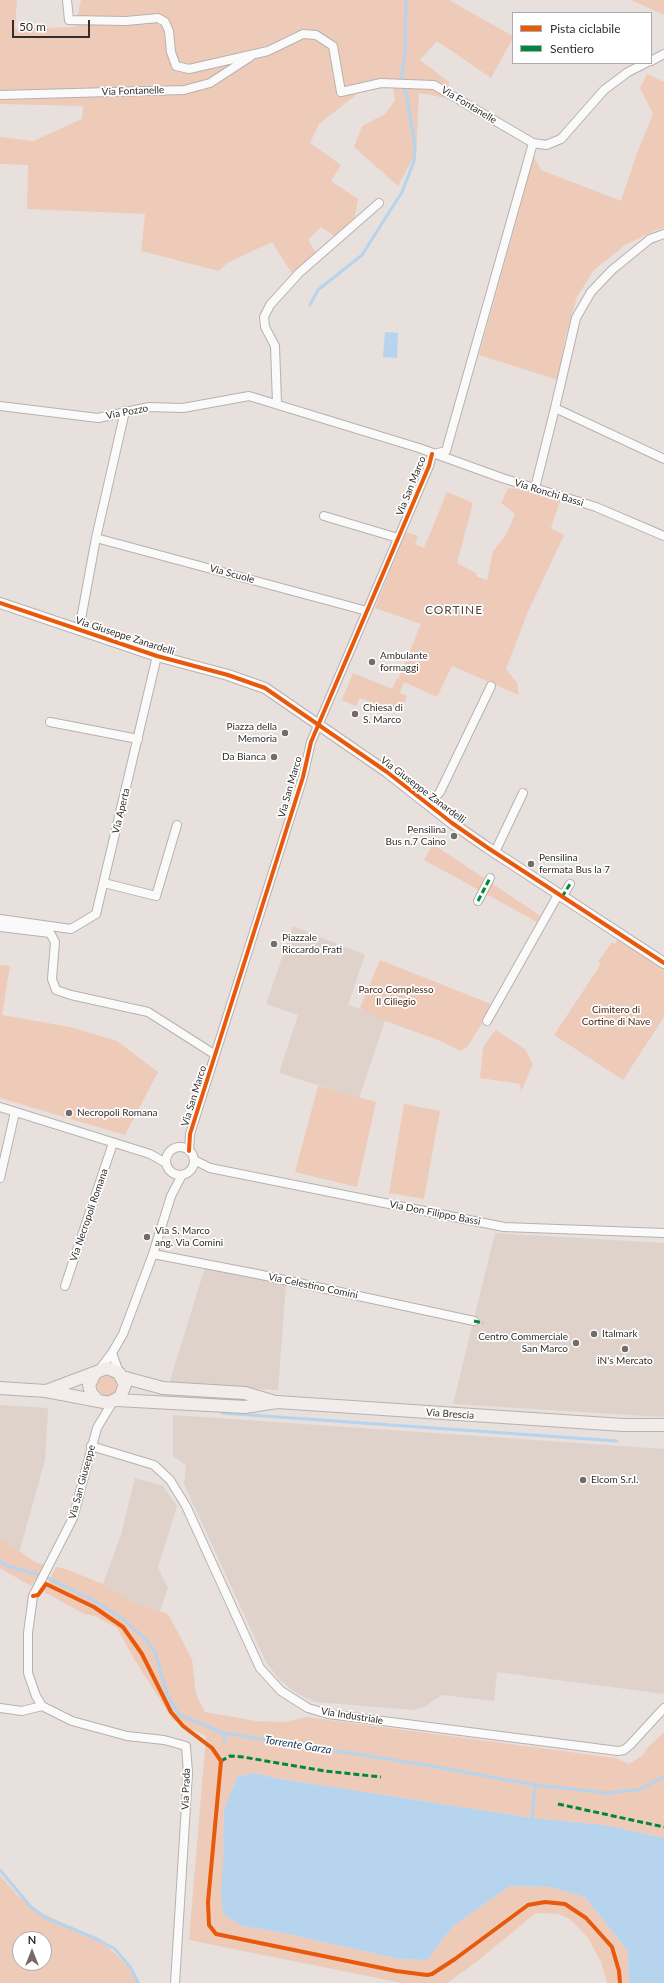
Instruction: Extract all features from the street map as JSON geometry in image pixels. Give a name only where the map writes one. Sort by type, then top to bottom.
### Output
[{"type":"main road","name":"Via Brescia","points":[[46,1391],[97,1372],[112,1369],[121,1376],[163,1388],[245,1393],[277,1402]]},
{"type":"main road","points":[[97,1372],[89,1385],[91,1393],[106,1401],[124,1390],[121,1376]]},
{"type":"main road","name":"Via Brescia","points":[[0,1388],[46,1391],[106,1401],[245,1406],[277,1402],[623,1425],[664,1425]]},
{"type":"main road","name":"Via Brescia","points":[[623,1425],[664,1433]]},
{"type":"street","name":"Via Fontanelle","points":[[67,0],[69,20],[126,21],[158,18],[165,22],[170,31],[171,52],[176,66],[188,69],[268,51],[303,34],[316,35],[333,46],[341,92],[381,83],[434,85],[533,143]]},
{"type":"street","name":"Via Fontanelle","points":[[0,94],[184,90],[210,83],[256,54]]},
{"type":"street","points":[[652,60],[664,54]]},
{"type":"street","points":[[432,454],[446,451],[533,143],[546,145],[561,139],[604,90],[628,72],[644,64]]},
{"type":"street","points":[[277,404],[275,346],[265,327],[264,317],[270,305],[299,273],[379,203]]},
{"type":"street","points":[[535,488],[576,318],[591,292],[612,270],[650,239],[664,234]]},
{"type":"street","name":"Via Pozzo","points":[[0,406],[98,418],[149,407],[183,408],[249,396],[419,448],[432,454]]},
{"type":"street","points":[[555,408],[664,459]]},
{"type":"street","points":[[79,630],[96,538],[125,412]]},
{"type":"street","name":"Via Ronchi Bassi","points":[[432,454],[596,507],[664,536]]},
{"type":"street","name":"Via San Marco","points":[[194,1160],[190,1151],[190,1134],[214,1054],[303,777],[311,742],[429,466],[432,454]]},
{"type":"street","points":[[324,516],[398,538]]},
{"type":"street","name":"Via Scuole","points":[[96,538],[367,611]]},
{"type":"street","name":"Via Giuseppe Zanardelli","points":[[0,603],[157,656],[228,675],[265,688],[387,772],[429,805],[495,852],[664,963]]},
{"type":"street","name":"Via Aperta","points":[[0,919],[71,929],[96,914],[157,656]]},
{"type":"street","points":[[429,805],[440,792],[491,686]]},
{"type":"street","points":[[50,722],[138,739]]},
{"type":"street","points":[[495,852],[523,792]]},
{"type":"street","points":[[104,883],[156,896],[177,825]]},
{"type":"street","points":[[478,902],[490,878]]},
{"type":"street","points":[[487,1021],[560,896],[570,884]]},
{"type":"street","points":[[0,926],[50,933],[55,942],[52,979],[56,990],[71,995],[148,1012],[214,1054]]},
{"type":"street","points":[[0,1107],[113,1144],[150,1154],[166,1164],[172,1173],[171,1196]]},
{"type":"street","points":[[0,1178],[15,1112]]},
{"type":"street","name":"Via San Marco","points":[[181,1147],[190,1134]]},
{"type":"street","name":"Via Necropoli Romana","points":[[65,1286],[113,1144]]},
{"type":"street","points":[[150,1154],[170,1151],[181,1147],[190,1151]]},
{"type":"street","points":[[166,1164],[167,1155],[170,1151]]},
{"type":"street","points":[[97,1372],[112,1353],[123,1334],[171,1196],[182,1176],[191,1170],[194,1160]]},
{"type":"street","name":"Via Don Filippo Bassi","points":[[194,1160],[210,1168],[504,1227],[664,1233]]},
{"type":"street","name":"Via Don Filippo Bassi","points":[[191,1170],[210,1168]]},
{"type":"street","points":[[172,1173],[182,1176]]},
{"type":"street","name":"Via Celestino Comini","points":[[152,1254],[265,1276],[474,1321]]},
{"type":"street","points":[[112,1353],[121,1376]]},
{"type":"street","name":"Via San Giuseppe","points":[[42,1706],[36,1696],[28,1673],[28,1633],[33,1596],[36,1587],[73,1518],[91,1446],[106,1401]]},
{"type":"street","name":"Via Industriale","points":[[91,1446],[154,1465],[170,1480],[186,1506],[260,1668],[281,1691],[308,1708],[328,1714],[618,1751],[624,1750],[630,1745],[664,1708]]},
{"type":"street","points":[[0,1708],[22,1711],[42,1706]]},
{"type":"street","name":"Via Prada","points":[[42,1706],[72,1721],[127,1736],[164,1740],[186,1746],[188,1774],[175,1983]]},
{"type":"shaded area","points":[[293,926],[365,955],[348,1005],[368,1011],[385,1021],[359,1098],[279,1073],[298,1015],[266,1004]]},
{"type":"shaded area","points":[[495,1233],[664,1243],[664,1417],[453,1404]]},
{"type":"shaded area","points":[[205,1267],[286,1284],[278,1390],[169,1384]]},
{"type":"shaded area","points":[[0,1405],[48,1408],[45,1460],[19,1553],[0,1538]]},
{"type":"shaded area","points":[[173,1415],[664,1449],[664,1694],[497,1672],[494,1701],[442,1695],[424,1707],[415,1710],[315,1702],[296,1693],[279,1679],[266,1662],[184,1484],[186,1465],[173,1456]]},
{"type":"shaded area","points":[[135,1478],[163,1486],[177,1506],[158,1567],[168,1588],[160,1611],[131,1601],[103,1584],[121,1535]]},
{"type":"green space","points":[[0,0],[17,0],[15,29],[75,27],[76,23],[157,21],[163,23],[176,69],[248,57],[214,78],[184,87],[0,92]]},
{"type":"green space","points":[[81,0],[449,0],[512,35],[512,40],[491,78],[437,41],[420,60],[449,82],[448,88],[430,80],[372,80],[348,88],[344,87],[338,49],[335,44],[331,40],[310,31],[295,32],[269,45],[192,66],[177,63],[171,27],[147,17],[77,18]]},
{"type":"green space","points":[[631,0],[664,0],[664,15]]},
{"type":"green space","points":[[304,36],[314,37],[330,50],[336,88],[340,94],[361,91],[319,124],[310,143],[341,165],[331,181],[358,199],[353,228],[339,239],[321,227],[308,240],[317,254],[296,280],[272,242],[227,263],[219,271],[141,251],[145,214],[27,209],[28,165],[0,164],[0,137],[33,141],[82,119],[83,106],[0,104],[0,97],[80,97],[172,92],[210,86],[229,77],[257,55]]},
{"type":"green space","points":[[647,74],[664,82],[664,228],[656,230],[625,245],[594,270],[577,297],[565,339],[558,380],[479,355],[524,192],[528,169],[534,157],[541,170],[621,201],[637,153],[653,114],[640,88]]},
{"type":"green space","points":[[382,84],[434,87],[447,94],[446,98],[419,93],[416,153],[398,186],[354,147],[362,126],[385,114],[395,101],[393,88]]},
{"type":"green space","points":[[508,488],[532,490],[561,498],[551,528],[564,535],[527,614],[506,669],[517,683],[519,695],[452,666],[437,697],[404,682],[400,693],[407,696],[403,706],[400,704],[395,705],[392,712],[360,698],[356,706],[342,700],[353,673],[392,689],[397,678],[398,679],[421,624],[375,608],[406,532],[418,536],[415,544],[424,548],[447,492],[473,503],[457,563],[476,573],[477,577],[487,580],[493,551],[506,535],[515,514],[501,503]]},
{"type":"green space","points":[[433,844],[542,917],[539,923],[424,860]]},
{"type":"green space","name":"Cimitero di Cortine di Nave","points":[[618,939],[664,969],[664,1017],[623,1080],[554,1035],[601,964],[598,962],[612,942],[615,944]]},
{"type":"green space","name":"Parco Complesso Il Ciliegio","points":[[380,960],[491,1004],[485,1019],[467,1047],[460,1051],[441,1041],[385,1021],[360,1008]]},
{"type":"green space","points":[[0,965],[10,966],[2,1015],[70,1027],[117,1041],[158,1072],[125,1135],[0,1098]]},
{"type":"green space","points":[[496,1030],[525,1049],[533,1064],[521,1092],[520,1084],[480,1078],[483,1048],[493,1032],[494,1033]]},
{"type":"green space","points":[[318,1086],[376,1102],[357,1187],[295,1172]]},
{"type":"green space","points":[[404,1104],[440,1111],[424,1199],[389,1193]]},
{"type":"green space","points":[[107,1376],[114,1379],[117,1386],[114,1393],[107,1396],[100,1393],[97,1386],[100,1379]]},
{"type":"green space","points":[[0,1538],[35,1562],[46,1565],[31,1586],[0,1568]]},
{"type":"green space","points":[[56,1567],[66,1569],[103,1584],[131,1601],[168,1614],[192,1659],[196,1694],[205,1712],[256,1721],[284,1722],[307,1717],[616,1758],[629,1764],[642,1756],[648,1747],[664,1732],[664,1817],[661,1817],[664,1818],[664,1838],[605,1825],[532,1818],[275,1778],[255,1773],[238,1776],[224,1809],[223,1863],[242,1926],[284,1933],[399,1959],[427,1960],[453,1926],[510,1886],[551,1887],[585,1897],[628,1951],[629,1983],[607,1983],[601,1962],[588,1938],[570,1919],[558,1914],[536,1913],[475,1963],[447,1983],[402,1983],[189,1940],[206,1736],[173,1720],[134,1659],[117,1628],[95,1616],[84,1614],[44,1592]]},
{"type":"green space","points":[[0,1875],[17,1895],[37,1911],[97,1938],[117,1955],[135,1974],[140,1983],[0,1983]]},
{"type":"water","points":[[385,332],[398,333],[397,358],[383,357]]},
{"type":"water","points":[[255,1773],[275,1778],[532,1818],[605,1825],[664,1838],[664,1983],[629,1983],[628,1951],[585,1897],[551,1887],[510,1886],[453,1926],[427,1960],[399,1959],[284,1933],[242,1926],[223,1914],[221,1892],[224,1809],[238,1776]]},
{"type":"waterway","points":[[310,305],[318,290],[362,255],[402,192],[414,161],[415,147],[407,96],[401,80],[405,53],[406,0]]},
{"type":"waterway","points":[[222,1413],[617,1441]]},
{"type":"waterway","name":"Torrente Garza","points":[[0,1561],[8,1566],[46,1577],[93,1600],[123,1619],[147,1641],[155,1652],[167,1694],[178,1714],[223,1733],[426,1765],[535,1785],[606,1793],[638,1790],[664,1777]]},
{"type":"waterway","points":[[223,1733],[225,1742]]},
{"type":"waterway","points":[[532,1818],[535,1785]]},
{"type":"waterway","points":[[0,1870],[30,1906],[46,1918],[97,1939],[115,1949],[131,1968],[138,1983]]},
{"type":"marked path","points":[[478,901],[490,878]]},
{"type":"marked path","points":[[562,897],[570,884]]},
{"type":"marked path","points":[[474,1321],[483,1323]]},
{"type":"marked path","points":[[221,1761],[230,1756],[243,1757],[325,1771],[381,1777]]},
{"type":"marked path","points":[[558,1804],[664,1827]]},
{"type":"cycle path","points":[[189,1151],[190,1134],[303,777],[311,742],[429,466],[432,454]]},
{"type":"cycle path","points":[[0,603],[157,656],[228,675],[265,688],[387,772],[452,823],[488,848],[664,963]]},
{"type":"cycle path","points":[[33,1596],[38,1595],[46,1584],[94,1607],[123,1627],[142,1654],[171,1712],[183,1726],[212,1748],[221,1761],[208,1902],[209,1925],[216,1934],[396,1971],[427,1975],[432,1974],[455,1959],[528,1905],[545,1902],[565,1904],[586,1918],[612,1947],[619,1971],[620,1983]]},
{"type":"place","name":"Ambulante formaggi","points":[[372,662]]},
{"type":"place","name":"Chiesa di S. Marco","points":[[355,714]]},
{"type":"place","name":"Piazza della Memoria","points":[[285,733]]},
{"type":"place","name":"Da Bianca","points":[[274,757]]},
{"type":"place","name":"Pensilina Bus n.7 Caino","points":[[454,836]]},
{"type":"place","name":"Pensilina fermata Bus la 7","points":[[531,864]]},
{"type":"place","name":"Piazzale Riccardo Frati","points":[[274,944]]},
{"type":"place","name":"Necropoli Romana","points":[[69,1113]]},
{"type":"place","name":"Via S. Marco ang. Via Comini","points":[[147,1237]]},
{"type":"place","name":"Italmark","points":[[594,1334]]},
{"type":"place","name":"Centro Commerciale San Marco","points":[[576,1343]]},
{"type":"place","name":"iN's Mercato","points":[[625,1349]]},
{"type":"place","name":"Elcom S.r.l.","points":[[583,1480]]},
{"type":"district","name":"CORTINE","points":[[454,610]]}]
